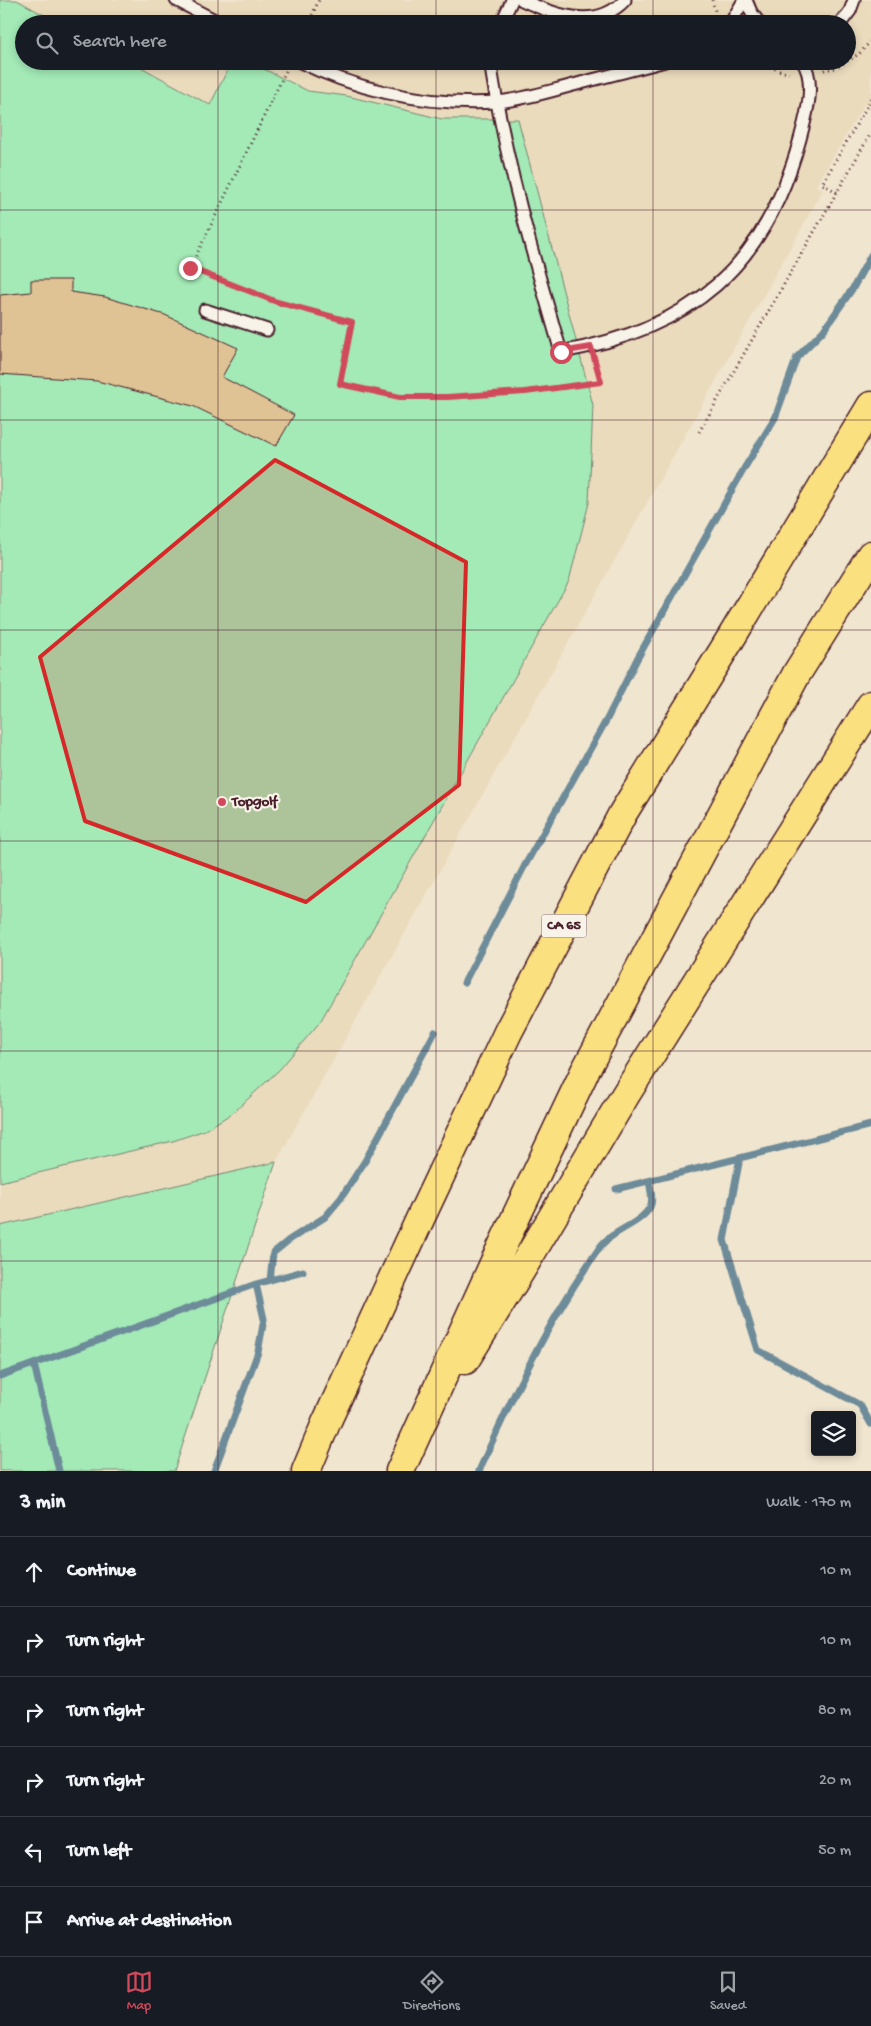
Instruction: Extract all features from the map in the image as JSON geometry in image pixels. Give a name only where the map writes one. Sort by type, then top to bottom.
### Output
[{"type":"highway","name":"CA 65","points":[[306,1471],[407,1245],[508,1032],[623,813],[871,406]]},
{"type":"highway","points":[[404,1460],[585,1071],[797,673],[871,555]]},
{"type":"highway","points":[[404,1460],[626,1094],[871,705]]},
{"type":"lane","points":[[176,0],[205,15]]},
{"type":"lane","points":[[505,15],[512,0]]},
{"type":"lane","points":[[522,0],[553,14],[560,15]]},
{"type":"lane","points":[[601,15],[607,14],[625,0]]},
{"type":"lane","points":[[736,15],[745,0]]},
{"type":"lane","points":[[745,0],[753,15]]},
{"type":"lane","points":[[847,15],[854,0]]},
{"type":"lane","points":[[317,70],[331,77],[397,96],[440,102],[497,102],[528,97],[631,70]]},
{"type":"lane","points":[[492,70],[497,102],[527,230],[561,352],[591,347],[642,330],[670,318],[704,297],[748,250],[769,219],[782,194],[794,160],[803,128],[809,94],[809,70]]},
{"type":"lane","points":[[205,310],[267,330]]},
{"type":"path","points":[[312,15],[319,0]]},
{"type":"path","points":[[856,56],[871,41]]},
{"type":"path","points":[[286,70],[190,268],[277,302],[352,322],[340,384],[400,397],[487,396],[601,382],[591,347]]},
{"type":"path","points":[[837,192],[822,184],[870,101],[871,95]]},
{"type":"path","points":[[699,432],[871,133]]},
{"type":"highlighted area","points":[[275,460],[466,562],[459,785],[306,902],[85,821],[40,657]]},
{"type":"shaded area","name":"Topgolf","points":[[0,0],[871,0],[871,106],[865,103],[816,186],[823,190],[276,1162],[0,1226]]},
{"type":"green space","name":"Topgolf","points":[[0,0],[17,0],[44,15],[15,15],[15,70],[146,70],[210,105],[228,70],[266,70],[308,91],[347,96],[442,119],[518,119],[593,405],[589,503],[569,581],[320,1022],[280,1069],[234,1112],[205,1130],[173,1141],[0,1182]]},
{"type":"green space","points":[[276,1162],[174,1471],[0,1471],[0,1226]]},
{"type":"building","points":[[31,280],[71,280],[71,292],[105,297],[165,315],[238,348],[222,377],[294,415],[276,446],[193,406],[97,381],[0,374],[0,295],[31,292]]},
{"type":"waterway","points":[[464,983],[524,867],[607,719],[637,659],[745,467],[775,418],[797,357],[823,331],[853,288],[871,255]]},
{"type":"waterway","points":[[270,1280],[273,1253],[289,1240],[325,1217],[341,1198],[365,1161],[435,1032]]},
{"type":"waterway","points":[[616,1189],[871,1125]]},
{"type":"waterway","points":[[740,1158],[724,1240],[758,1350],[860,1405],[871,1424]]},
{"type":"waterway","points":[[479,1471],[505,1413],[534,1356],[582,1273],[605,1241],[640,1218],[650,1207],[652,1198],[649,1181]]},
{"type":"waterway","points":[[0,1376],[256,1284],[303,1271]]},
{"type":"waterway","points":[[214,1471],[258,1352],[264,1319],[256,1284]]},
{"type":"waterway","points":[[34,1364],[59,1471]]},
{"type":"place","name":"Topgolf","points":[[222,802]]},
{"type":"route","points":[[190,268],[277,302],[352,322],[340,384],[400,397],[447,397],[487,396],[601,382],[591,347],[561,352]]}]
